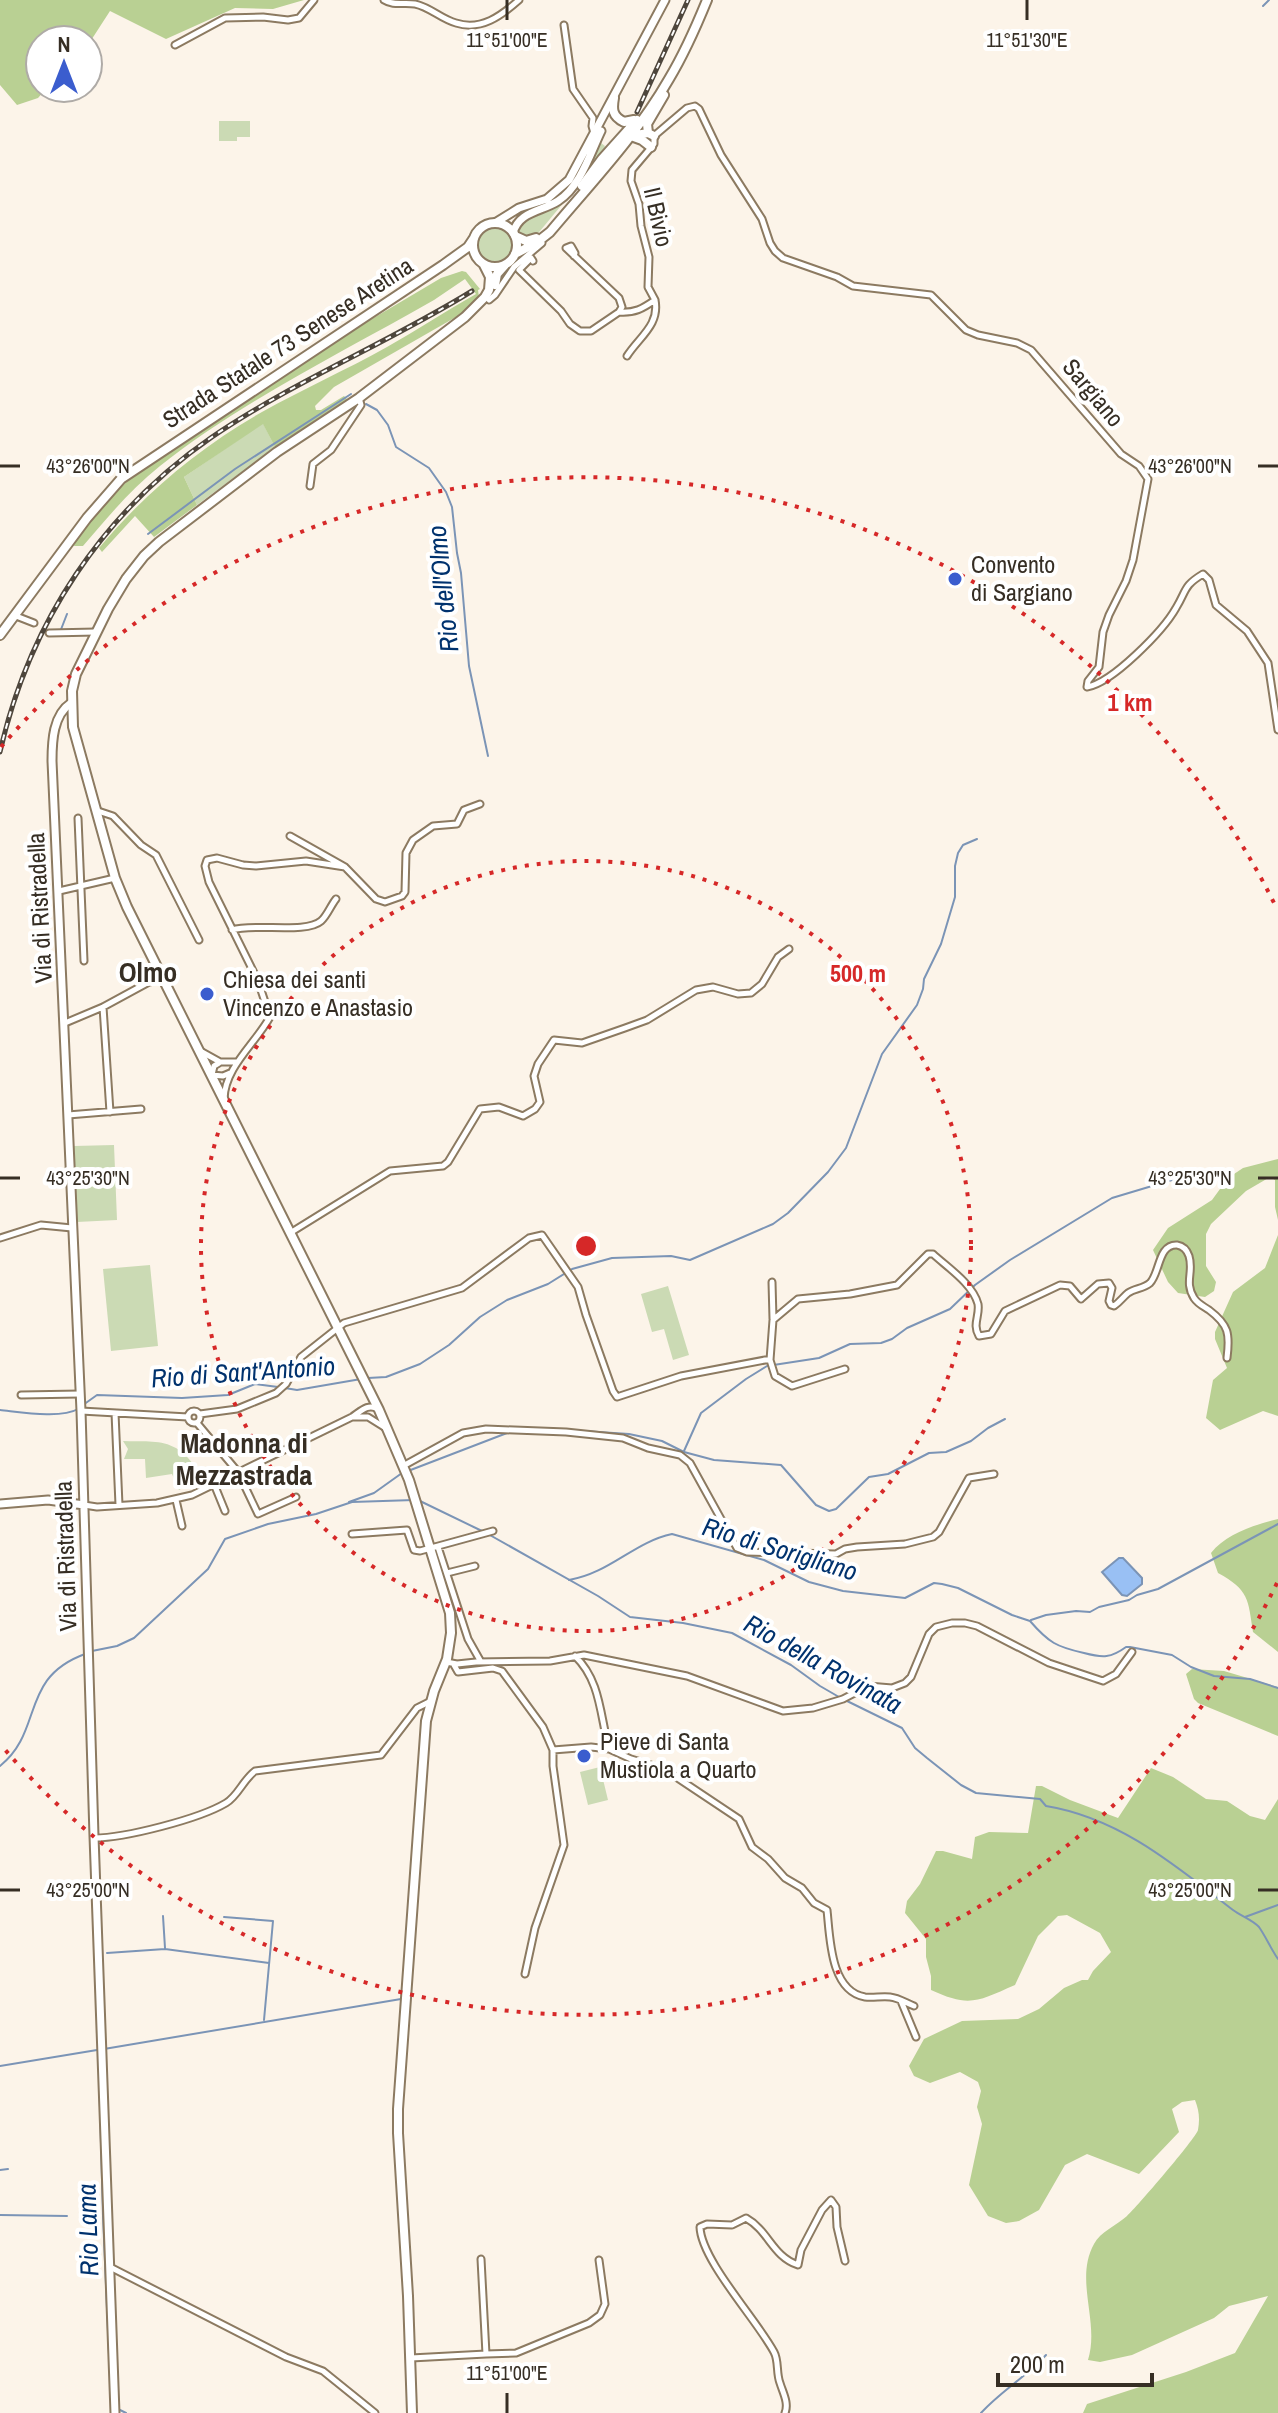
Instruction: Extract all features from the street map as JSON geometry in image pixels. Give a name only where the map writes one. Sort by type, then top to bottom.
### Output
[{"type":"main road","points":[[631,136],[651,135],[647,124],[660,104],[707,0]]},
{"type":"main road","points":[[368,392],[417,360],[489,300],[497,274],[515,254],[550,232],[589,182],[602,159],[669,81]]},
{"type":"main road","points":[[495,223],[505,226],[526,241],[541,235],[631,136],[669,81]]},
{"type":"main road","points":[[614,98],[613,112],[619,120],[628,122],[644,112]]},
{"type":"main road","points":[[631,136],[651,147]]},
{"type":"main road","name":"Strada Statale 73 Senese Aretina","points":[[0,635],[4,624],[15,615],[87,518],[121,479],[443,265],[468,247],[482,227],[495,223]]},
{"type":"main road","points":[[514,234],[515,254]]},
{"type":"main road","points":[[412,2413],[398,2109],[426,1721],[432,1700],[450,1663],[450,1613],[435,1548],[379,1410],[127,907],[115,878],[73,727],[71,703],[76,674],[108,609],[144,556],[277,452],[368,392],[465,317],[485,297],[491,282],[473,245],[474,238]]},
{"type":"main road","name":"Strada Statale 73 Senese Aretina","points":[[443,265],[467,256],[491,267],[505,265]]},
{"type":"street","points":[[175,45],[225,18],[299,18],[314,0]]},
{"type":"street","points":[[384,0],[389,4],[413,4],[457,24],[483,24],[501,16],[519,0]]},
{"type":"street","points":[[514,234],[522,218],[563,198],[575,184],[614,98],[665,0]]},
{"type":"street","points":[[564,25],[573,89],[593,118],[596,135]]},
{"type":"street","name":"Sargiano","points":[[651,135],[687,108],[695,106],[721,155],[762,219],[770,243],[783,258],[837,277],[853,286],[931,295],[966,330],[1017,343],[1031,350],[1121,454],[1139,466],[1148,479],[1133,560],[1103,632],[1099,667],[1087,687],[1102,682],[1156,636],[1177,607],[1188,583],[1203,574],[1209,580],[1216,605],[1247,631],[1268,663],[1278,730]]},
{"type":"street","name":"Il Bivio","points":[[627,356],[656,317],[655,300],[648,287],[649,257],[639,204],[631,181],[632,170],[655,141],[651,135]]},
{"type":"street","points":[[495,223],[519,208],[547,199],[559,191],[584,161]]},
{"type":"street","points":[[489,300],[514,267],[552,233],[589,182]]},
{"type":"street","points":[[533,261],[531,258],[519,270],[574,328],[591,331],[622,307],[619,298],[576,258],[566,248],[571,246],[575,250],[575,253],[574,256]]},
{"type":"street","points":[[619,312],[635,312],[655,300]]},
{"type":"street","points":[[310,486],[313,464],[331,450],[361,405],[359,398]]},
{"type":"street","points":[[15,615],[34,623]]},
{"type":"street","points":[[49,633],[97,632]]},
{"type":"street","name":"Via di Ristradella","points":[[71,703],[56,723],[52,746],[81,1394],[115,2413]]},
{"type":"street","points":[[290,836],[345,867],[376,899],[392,901],[405,892],[406,853],[413,840],[433,826],[457,824],[464,810],[480,804]]},
{"type":"street","points":[[98,811],[113,816],[141,845],[156,855],[199,940]]},
{"type":"street","points":[[78,818],[84,961]]},
{"type":"street","points":[[224,1100],[226,1080],[270,1017],[258,981],[206,873],[207,860],[217,858],[256,866],[306,861],[345,867]]},
{"type":"street","points":[[59,891],[115,878]]},
{"type":"street","points":[[232,930],[242,927],[303,928],[321,922],[336,899]]},
{"type":"street","points":[[290,1233],[390,1171],[443,1166],[480,1109],[499,1107],[523,1116],[535,1109],[540,1102],[534,1076],[554,1040],[582,1043],[625,1028],[647,1020],[696,990],[713,987],[738,994],[751,993],[762,984],[778,957],[789,949]]},
{"type":"street","points":[[65,1023],[163,978]]},
{"type":"street","points":[[103,1007],[110,1112]]},
{"type":"street","points":[[200,1051],[220,1062],[238,1062]]},
{"type":"street","points":[[220,1062],[214,1066],[212,1075],[223,1076],[231,1072]]},
{"type":"street","points":[[68,1115],[141,1109]]},
{"type":"street","points":[[0,1238],[41,1225],[72,1228]]},
{"type":"street","points":[[188,1417],[192,1411],[200,1414],[237,1409],[279,1391],[301,1357],[344,1323],[462,1288],[529,1238],[542,1235],[578,1287],[617,1397],[681,1376],[770,1360]]},
{"type":"street","points":[[773,1320],[798,1299],[897,1285],[928,1254],[933,1254],[968,1287],[975,1298],[979,1307],[975,1330],[979,1336],[991,1334],[1005,1311],[1060,1285],[1070,1286],[1081,1299],[1098,1284],[1109,1283],[1112,1288],[1109,1301],[1114,1306],[1129,1292],[1143,1288],[1153,1280],[1164,1251],[1172,1245],[1181,1245],[1190,1257],[1188,1278],[1196,1302],[1227,1327],[1227,1358]]},
{"type":"street","points":[[772,1282],[770,1360],[775,1376],[792,1386],[845,1369]]},
{"type":"street","points":[[365,1383],[365,1408]]},
{"type":"street","points":[[21,1395],[81,1394]]},
{"type":"street","points":[[0,1504],[48,1500],[97,1507],[176,1500],[192,1495],[365,1408],[379,1410]]},
{"type":"street","points":[[368,1417],[379,1410]]},
{"type":"street","points":[[81,1411],[188,1417]]},
{"type":"street","points":[[115,1413],[119,1505]]},
{"type":"street","points":[[197,1423],[200,1414]]},
{"type":"street","points":[[188,1417],[190,1423],[197,1423]]},
{"type":"street","points":[[352,1417],[368,1417],[387,1429]]},
{"type":"street","points":[[197,1423],[238,1472],[258,1514],[296,1497]]},
{"type":"street","points":[[403,1466],[463,1433],[486,1429],[623,1438],[648,1448],[680,1455],[690,1463],[737,1548],[747,1552],[829,1555],[857,1547],[905,1544],[933,1537],[939,1532],[969,1478],[994,1474]]},
{"type":"street","points":[[214,1484],[225,1511]]},
{"type":"street","points":[[176,1500],[182,1526]]},
{"type":"street","points":[[352,1534],[407,1530],[414,1550],[435,1548],[493,1531]]},
{"type":"street","points":[[435,1548],[447,1573],[468,1639],[481,1662]]},
{"type":"street","points":[[447,1573],[475,1566]]},
{"type":"street","points":[[450,1663],[550,1661],[584,1655],[687,1676],[783,1711],[813,1708],[843,1699],[868,1686],[892,1688],[905,1683],[911,1677],[929,1634],[936,1627],[952,1623],[977,1626],[1049,1663],[1103,1681],[1116,1674],[1132,1652]]},
{"type":"street","points":[[575,1656],[594,1679],[609,1749]]},
{"type":"street","points":[[450,1663],[458,1672],[493,1668],[502,1671],[543,1727],[553,1750],[564,1845],[535,1928],[525,1974]]},
{"type":"street","points":[[94,1838],[110,1838],[207,1811],[229,1801],[246,1777],[255,1771],[381,1755],[417,1708],[432,1700]]},
{"type":"street","points":[[553,1750],[609,1749],[664,1769],[739,1819],[752,1847],[785,1878],[802,1888],[814,1903],[827,1910],[830,1943],[838,1976],[849,1990],[867,1997],[891,1997],[914,2006]]},
{"type":"street","points":[[901,2000],[916,2037]]},
{"type":"street","points":[[785,2413],[787,2406],[778,2377],[776,2356],[721,2275],[703,2242],[700,2227],[707,2224],[732,2225],[746,2218],[765,2234],[785,2260],[798,2265],[801,2250],[822,2210],[831,2200],[836,2207],[845,2261]]},
{"type":"street","points":[[481,2259],[486,2354]]},
{"type":"street","points":[[411,2358],[516,2353],[589,2323],[600,2315],[605,2304],[599,2260]]},
{"type":"street","points":[[109,2266],[286,2357],[323,2371],[375,2413]]},
{"type":"green space","points":[[0,0],[304,0],[273,9],[235,8],[166,39],[110,11],[102,24],[24,24],[24,103],[17,105],[0,85]]},
{"type":"green space","points":[[219,121],[250,121],[250,137],[219,141]]},
{"type":"green space","points":[[601,143],[605,146],[599,160],[540,231],[535,236],[524,238],[517,233],[527,218],[561,200],[584,168],[591,165]]},
{"type":"green space","points":[[495,228],[507,233],[512,245],[507,257],[495,262],[483,257],[478,245],[483,233]]},
{"type":"green space","points":[[462,271],[480,289],[479,297],[463,313],[334,387],[315,406],[316,410],[344,396],[347,399],[275,447],[263,424],[184,477],[197,505],[154,537],[135,516],[102,552],[99,548],[154,490],[217,440],[262,412],[387,347],[476,294],[465,279],[434,300],[259,399],[192,442],[139,484],[83,546],[74,546],[92,516],[143,468],[323,348],[441,278]]},
{"type":"green space","points":[[263,423],[275,447],[197,505],[184,477]]},
{"type":"green space","points":[[114,1145],[117,1220],[77,1222],[74,1146]]},
{"type":"green space","points":[[1278,1159],[1278,1220],[1275,1180],[1270,1177],[1246,1191],[1211,1224],[1206,1234],[1206,1266],[1216,1282],[1214,1291],[1205,1297],[1178,1293],[1168,1282],[1153,1250],[1168,1228],[1212,1200],[1228,1178],[1243,1168]]},
{"type":"green space","points":[[1278,1235],[1278,1416],[1263,1411],[1220,1430],[1206,1418],[1213,1380],[1227,1368],[1215,1332],[1233,1292],[1265,1268]]},
{"type":"green space","points":[[150,1265],[158,1346],[111,1351],[103,1269]]},
{"type":"green space","points":[[668,1286],[689,1355],[673,1360],[664,1329],[652,1332],[641,1294]]},
{"type":"green space","points":[[123,1441],[170,1445],[187,1457],[205,1479],[188,1481],[179,1490],[172,1474],[146,1478],[145,1459],[124,1459],[128,1449]]},
{"type":"green space","points":[[1278,1519],[1278,1652],[1253,1632],[1245,1596],[1236,1585],[1218,1573],[1211,1553],[1232,1535]]},
{"type":"green space","points":[[1192,1669],[1224,1671],[1278,1687],[1278,1736],[1198,1703],[1186,1674]]},
{"type":"green space","points":[[600,1767],[608,1800],[588,1805],[580,1772]]},
{"type":"green space","points":[[1151,1768],[1173,1777],[1206,1799],[1227,1801],[1250,1816],[1265,1820],[1278,1799],[1278,2413],[1083,2413],[1087,2404],[1235,2353],[1268,2296],[1229,2306],[1214,2318],[1132,2355],[1100,2362],[1088,2360],[1091,2331],[1086,2287],[1088,2258],[1100,2236],[1133,2210],[1195,2136],[1199,2118],[1195,2100],[1182,2102],[1172,2109],[1179,2132],[1139,2174],[1087,2154],[1065,2165],[1039,2210],[1019,2221],[1006,2223],[988,2216],[969,2185],[982,2124],[977,2107],[981,2091],[978,2082],[960,2072],[930,2083],[914,2076],[909,2066],[924,2039],[962,2021],[1018,2019],[1039,2009],[1064,1988],[1088,1980],[1111,1952],[1100,1933],[1067,1915],[1058,1916],[1038,1936],[1015,1985],[992,1995],[965,2001],[931,1990],[926,1939],[905,1913],[907,1901],[920,1884],[936,1851],[972,1859],[975,1837],[989,1832],[1028,1833],[1036,1786],[1118,1818]]},
{"type":"water","points":[[1123,1558],[1142,1578],[1142,1584],[1127,1596],[1122,1595],[1102,1572]]},
{"type":"waterway","points":[[1263,6],[1269,0]]},
{"type":"waterway","name":"Rio dell'Olmo","points":[[148,534],[235,469],[351,394]]},
{"type":"waterway","name":"Rio dell'Olmo","points":[[366,404],[377,410],[388,425],[396,447],[429,468],[446,492],[452,507],[469,666],[488,756]]},
{"type":"waterway","name":"Rio dell'Olmo","points":[[60,632],[67,614]]},
{"type":"waterway","name":"Rio di Sant'Antonio","points":[[368,1378],[386,1377],[420,1364],[507,1300],[548,1284],[572,1269],[612,1258],[671,1256],[690,1260],[773,1224],[788,1213],[828,1172],[846,1148],[882,1054],[917,1005],[924,979],[941,944],[955,897],[958,853],[963,845],[977,839]]},
{"type":"waterway","points":[[684,1451],[701,1413],[767,1366],[819,1358],[850,1344],[881,1343],[892,1339],[907,1328],[950,1309],[975,1285],[1010,1260],[1112,1198],[1182,1177]]},
{"type":"waterway","name":"Rio di Sant'Antonio","points":[[285,1388],[297,1390],[361,1379]]},
{"type":"waterway","name":"Rio di Sant'Antonio","points":[[83,1405],[97,1395],[182,1398],[228,1395],[255,1384],[278,1387]]},
{"type":"waterway","name":"Rio di Sant'Antonio","points":[[0,1410],[61,1414],[78,1409]]},
{"type":"waterway","points":[[568,1430],[629,1434],[662,1441],[684,1452],[714,1460],[781,1465],[816,1505],[829,1511],[836,1509],[869,1477],[888,1474],[929,1453],[946,1452],[971,1441],[1005,1419]]},
{"type":"waterway","points":[[408,1471],[507,1433]]},
{"type":"waterway","points":[[349,1502],[374,1493],[402,1473]]},
{"type":"waterway","points":[[92,1651],[117,1646],[134,1638],[208,1569],[225,1539],[352,1502],[414,1500]]},
{"type":"waterway","points":[[420,1501],[482,1531]]},
{"type":"waterway","points":[[1031,1620],[1046,1615],[1090,1612],[1158,1589],[1278,1524]]},
{"type":"waterway","name":"Rio della Rovinata","points":[[488,1534],[630,1617],[732,1633],[791,1665],[839,1697]]},
{"type":"waterway","name":"Rio di Sorigliano","points":[[569,1580],[597,1571],[658,1538],[672,1534],[764,1560],[809,1582],[843,1591],[905,1598],[934,1583],[942,1584],[958,1588],[1030,1621]]},
{"type":"waterway","points":[[1030,1621],[1048,1639],[1075,1651],[1106,1656],[1130,1647],[1172,1655],[1214,1676],[1250,1679],[1278,1688]]},
{"type":"waterway","points":[[0,1766],[23,1737],[41,1691],[50,1677],[64,1664],[85,1654]]},
{"type":"waterway","name":"Rio della Rovinata","points":[[845,1700],[902,1728],[915,1748],[961,1785],[976,1793],[1040,1799],[1046,1806],[1098,1821],[1146,1846],[1256,1925],[1278,1959]]},
{"type":"waterway","points":[[1245,1917],[1278,1905]]},
{"type":"waterway","points":[[163,1916],[165,1948]]},
{"type":"waterway","points":[[224,1917],[273,1921],[264,2020]]},
{"type":"waterway","points":[[107,1953],[165,1949],[269,1963]]},
{"type":"waterway","points":[[104,2049],[401,1999]]},
{"type":"waterway","points":[[0,2066],[97,2050]]},
{"type":"waterway","name":"Rio Lama","points":[[99,2071],[111,2400]]},
{"type":"waterway","points":[[0,2170],[8,2169]]},
{"type":"waterway","points":[[0,2215],[67,2216]]},
{"type":"waterway","name":"Rio Lama","points":[[981,2413],[1046,2355]]},
{"type":"waterway","name":"Rio Lama","points":[[120,2410],[126,2413]]},
{"type":"railway","points":[[637,112],[688,0]]},
{"type":"railway","points":[[0,752],[30,659],[51,615],[76,574],[137,500],[173,467],[243,417],[472,291]]},
{"type":"place","name":"Convento di Sargiano","points":[[955,579]]},
{"type":"place","name":"Chiesa dei santi Vincenzo e Anastasio","points":[[207,994]]},
{"type":"place","name":"Pieve di Santa Mustiola a Quarto","points":[[584,1756]]},
{"type":"district","name":"Olmo","points":[[148,972]]},
{"type":"district","name":"Madonna di Mezzastrada","points":[[244,1459]]}]
